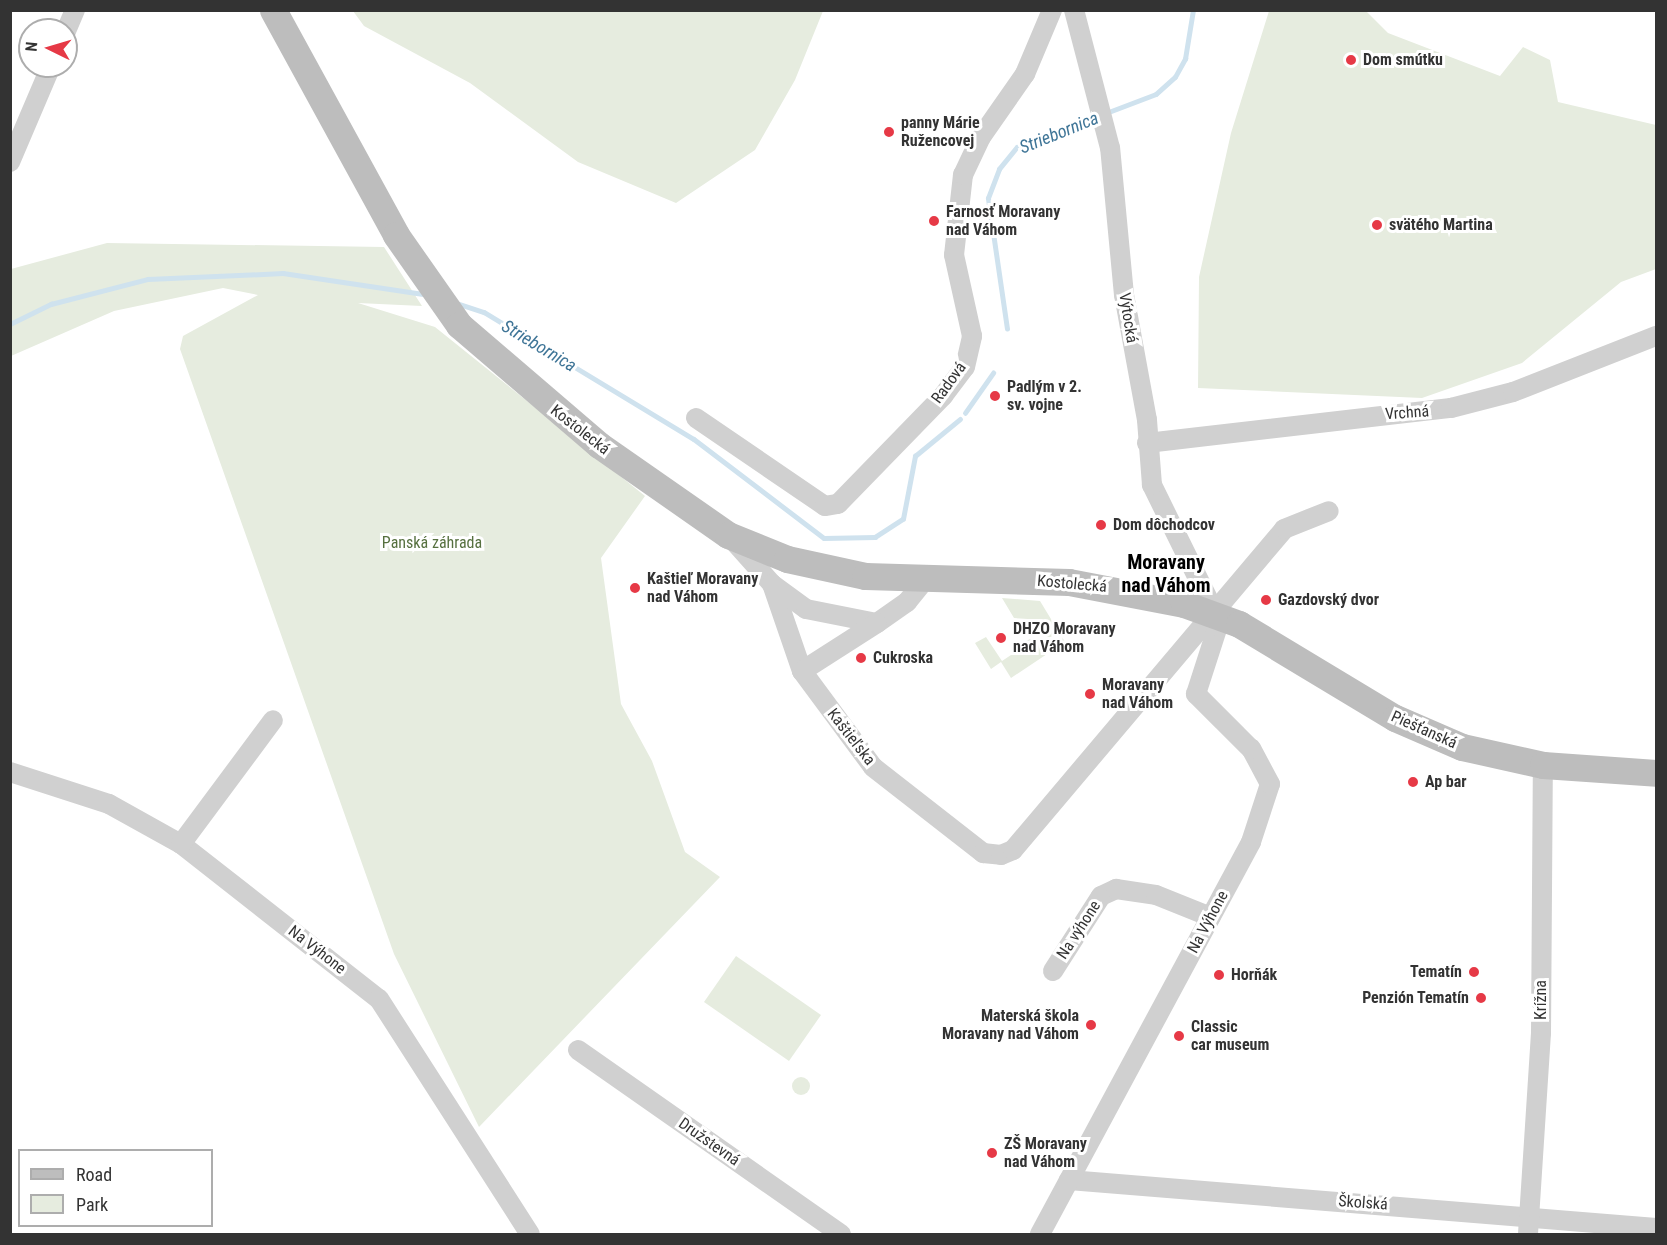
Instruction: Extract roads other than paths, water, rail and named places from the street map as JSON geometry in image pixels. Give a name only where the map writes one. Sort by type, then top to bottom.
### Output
[{"type":"main road","name":"Kostolecká","points":[[273,10],[424,280],[445,308],[547,405],[728,535],[807,565],[925,580],[1069,582],[1215,613]]},
{"type":"main road","name":"Piešťanská","points":[[1215,613],[1427,734],[1543,765],[1656,772]]},
{"type":"street","name":"Radová","points":[[696,418],[825,506],[838,504],[943,396],[965,367],[972,336],[954,255],[963,174],[981,137],[1025,74],[1052,10]]},
{"type":"street","name":"Výtocká","points":[[1074,10],[1106,128],[1147,443],[1159,504],[1215,613]]},
{"type":"street","points":[[10,162],[17,128],[44,78]]},
{"type":"street","name":"Vrchná","points":[[1147,443],[1450,408],[1540,382],[1656,336]]},
{"type":"street","points":[[1215,613],[1284,529],[1329,512]]},
{"type":"street","name":"Kostolecká","points":[[728,535],[772,584],[806,609],[877,623]]},
{"type":"street","points":[[802,671],[907,602],[925,580]]},
{"type":"street","name":"Kostolecká","points":[[772,584],[802,671]]},
{"type":"street","name":"Kaštieľska","points":[[802,671],[873,767],[983,853],[1013,850],[1215,613]]},
{"type":"street","name":"Na Výhone","points":[[1040,1234],[1251,842],[1270,784],[1261,760],[1196,694],[1218,626],[1215,613]]},
{"type":"street","points":[[181,844],[273,720]]},
{"type":"street","name":"Krížna","points":[[1528,1225],[1541,1034],[1543,765]]},
{"type":"street","name":"Na Výhone","points":[[10,772],[109,804],[181,844],[379,999],[530,1234]]},
{"type":"street","name":"Na výhone","points":[[1053,970],[1101,896],[1116,890],[1156,895],[1211,917]]},
{"type":"street","name":"Družstevná","points":[[578,1050],[841,1234]]},
{"type":"street","name":"Školská","points":[[1069,1180],[1528,1225],[1656,1228]]},
{"type":"waterway","name":"Striebornica","points":[[1106,113],[1156,94],[1175,77],[1185,59],[1193,10]]},
{"type":"waterway","name":"Striebornica","points":[[1007,329],[988,198],[999,169],[1017,147],[1098,117]]},
{"type":"waterway","name":"Striebornica","points":[[10,324],[51,304],[148,279],[283,273],[424,294]]},
{"type":"waterway","name":"Striebornica","points":[[456,303],[484,312],[694,439],[824,538],[875,537],[903,519],[915,456],[960,419]]},
{"type":"waterway","name":"Striebornica","points":[[965,413],[993,373]]},
{"type":"place","name":"Dom smútku","points":[[1351,60]]},
{"type":"place","name":"panny Márie Ružencovej","points":[[889,132]]},
{"type":"place","name":"Farnosť Moravany nad Váhom","points":[[934,221]]},
{"type":"place","name":"svätého Martina","points":[[1377,225]]},
{"type":"place","name":"Padlým v 2. sv. vojne","points":[[995,396]]},
{"type":"place","name":"Dom dôchodcov","points":[[1101,525]]},
{"type":"place","name":"Kaštieľ Moravany nad Váhom","points":[[635,588]]},
{"type":"place","name":"Gazdovský dvor","points":[[1266,600]]},
{"type":"place","name":"DHZO Moravany nad Váhom","points":[[1001,638]]},
{"type":"place","name":"Cukroska","points":[[861,658]]},
{"type":"place","name":"Moravany nad Váhom","points":[[1090,694]]},
{"type":"place","name":"Ap bar","points":[[1413,782]]},
{"type":"place","name":"Tematín","points":[[1474,972]]},
{"type":"place","name":"Horňák","points":[[1219,975]]},
{"type":"place","name":"Penzión Tematín","points":[[1481,998]]},
{"type":"place","name":"Materská škola Moravany nad Váhom","points":[[1091,1025]]},
{"type":"place","name":"Classic car museum","points":[[1179,1036]]},
{"type":"place","name":"ZŠ Moravany nad Váhom","points":[[992,1153]]},
{"type":"district","name":"Moravany nad Váhom","points":[[1166,574]]},
{"type":"park label","name":"Panská záhrada","points":[[432,543]]}]
